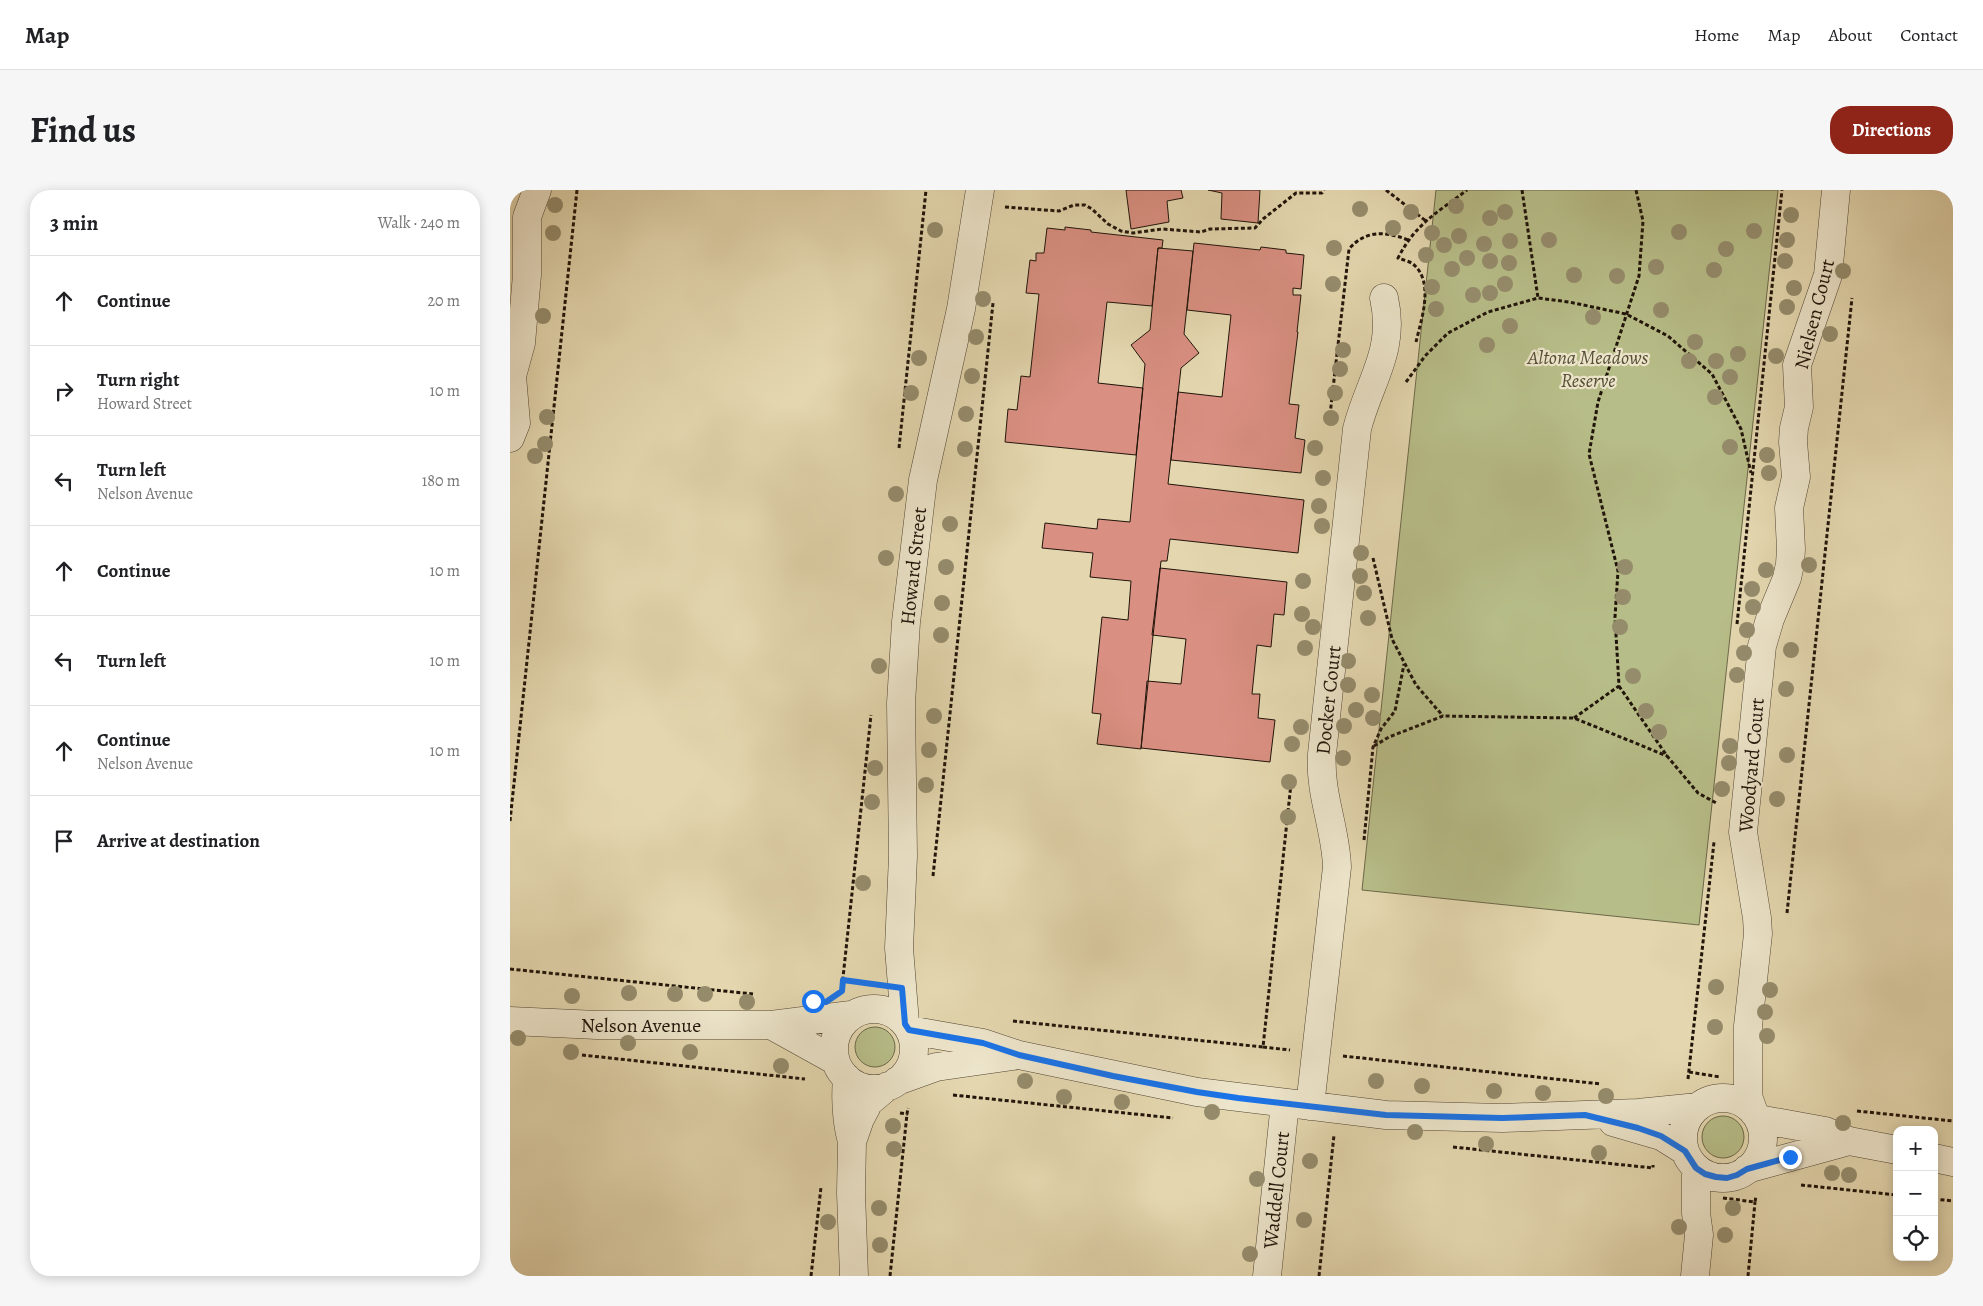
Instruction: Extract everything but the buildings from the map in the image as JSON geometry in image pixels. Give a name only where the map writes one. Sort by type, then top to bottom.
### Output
[{"type":"street","points":[[510,438],[516,424],[512,376],[521,344],[527,275],[527,217],[537,190]]},
{"type":"street","name":"Nielsen Court","points":[[1788,508],[1796,477],[1794,428],[1799,407],[1797,365],[1828,275],[1836,190]]},
{"type":"street","name":"Howard Street","points":[[907,1027],[899,948],[903,856],[901,703],[906,622],[923,480],[961,309],[992,194]]},
{"type":"street","name":"Docker Court","points":[[1297,1105],[1337,867],[1335,842],[1322,781],[1322,754],[1357,429],[1360,414],[1381,364],[1386,344],[1388,327],[1384,298]]},
{"type":"street","name":"Woodyard Court","points":[[1756,1116],[1748,1096],[1748,1026],[1758,934],[1742,832],[1762,646],[1770,619],[1787,578],[1790,564],[1791,549],[1788,508]]},
{"type":"street","name":"Howard Street","points":[[854,1005],[882,986],[899,948]]},
{"type":"street","points":[[852,1142],[860,1119],[869,1102],[906,1072],[914,1052],[913,1040],[907,1027],[898,1016],[854,1005],[836,1036],[834,1048],[841,1070],[846,1122],[852,1142],[851,1193],[854,1276]]},
{"type":"street","name":"Nelson Avenue","points":[[510,1022],[597,1025],[771,1025],[854,1005]]},
{"type":"street","name":"Nelson Avenue","points":[[771,1025],[841,1070]]},
{"type":"street","name":"Woodyard Court","points":[[1696,1098],[1735,1067],[1748,1026]]},
{"type":"street","points":[[907,1027],[983,1043],[1019,1055],[1197,1092],[1386,1115],[1502,1118],[1638,1113],[1696,1098],[1730,1099],[1744,1104],[1756,1116],[1762,1129],[1762,1141],[1755,1161],[1719,1194],[1700,1235]]},
{"type":"street","points":[[841,1070],[856,1084],[867,1088],[878,1088],[936,1067],[1019,1055]]},
{"type":"street","points":[[1695,1276],[1700,1235],[1690,1159],[1682,1139],[1684,1126],[1696,1098]]},
{"type":"street","name":"Waddell Court","points":[[1267,1276],[1297,1105]]},
{"type":"street","points":[[1585,1115],[1646,1130],[1661,1136],[1690,1159],[1705,1174],[1716,1177],[1727,1178],[1849,1141]]},
{"type":"street","points":[[1756,1116],[1825,1131],[1849,1141],[1893,1149]]},
{"type":"street","points":[[1938,1159],[1953,1162]]},
{"type":"path","points":[[510,820],[577,190]]},
{"type":"path","points":[[898,457],[926,190]]},
{"type":"path","points":[[992,194],[1003,206],[1059,211],[1074,205],[1085,205],[1108,224],[1121,231],[1133,233],[1162,229],[1201,232],[1210,229],[1255,228],[1263,219],[1296,194],[1322,192],[1324,190]]},
{"type":"path","points":[[1386,190],[1426,221]]},
{"type":"path","points":[[1329,424],[1349,249],[1356,241],[1371,234],[1391,233],[1408,240],[1426,221],[1467,190]]},
{"type":"path","points":[[1522,190],[1538,298]]},
{"type":"path","points":[[1636,190],[1643,221],[1639,276],[1598,402],[1589,454],[1618,571],[1615,617],[1620,686],[1667,756],[1698,793],[1718,804]]},
{"type":"path","points":[[1737,625],[1782,190]]},
{"type":"path","points":[[1002,216],[1003,206]]},
{"type":"path","points":[[1786,922],[1853,289]]},
{"type":"path","points":[[932,883],[994,293]]},
{"type":"path","points":[[1404,384],[1425,356],[1448,334],[1488,312],[1538,298],[1569,302],[1626,314],[1668,336],[1712,374],[1741,429],[1752,476]]},
{"type":"path","points":[[1372,551],[1392,639],[1416,685],[1443,716]]},
{"type":"path","points":[[1404,662],[1395,711],[1381,729],[1373,747],[1389,737],[1443,716],[1574,718],[1667,756]]},
{"type":"path","points":[[1574,718],[1620,686]]},
{"type":"path","points":[[854,1005],[843,980],[871,714]]},
{"type":"path","points":[[1010,1021],[1263,1047],[1292,770]]},
{"type":"path","points":[[1717,814],[1719,794]]},
{"type":"path","points":[[1696,1098],[1715,834]]},
{"type":"path","points":[[510,969],[755,994]]},
{"type":"path","points":[[843,980],[882,986]]},
{"type":"path","points":[[579,1055],[805,1079]]},
{"type":"path","points":[[1343,1056],[1610,1085]]},
{"type":"path","points":[[1855,1111],[1953,1121]]},
{"type":"path","points":[[890,1276],[907,1114]]},
{"type":"path","points":[[1319,1276],[1334,1135]]},
{"type":"path","points":[[1793,1184],[1893,1195]]},
{"type":"path","points":[[1938,1199],[1953,1201]]},
{"type":"path","points":[[1748,1276],[1755,1202]]},
{"type":"green space","name":"Altona Meadows Reserve","points":[[1436,190],[1778,190],[1699,925],[1362,890]]},
{"type":"green space","points":[[871,1027],[879,1027],[886,1030],[892,1036],[895,1047],[892,1058],[886,1064],[879,1067],[871,1067],[864,1064],[858,1058],[855,1051],[855,1043],[858,1036],[864,1030]]},
{"type":"green space","points":[[1723,1116],[1738,1122],[1744,1137],[1738,1152],[1723,1158],[1708,1152],[1702,1137],[1708,1122]]},
{"type":"route","points":[[813,1001],[826,1002],[842,991],[843,980],[902,988],[905,1024],[909,1030],[983,1043],[1019,1055],[1197,1092],[1386,1115],[1502,1118],[1585,1115],[1638,1128],[1661,1136],[1685,1151],[1689,1160],[1696,1168],[1705,1174],[1716,1177],[1727,1178],[1747,1169],[1790,1157]]}]
